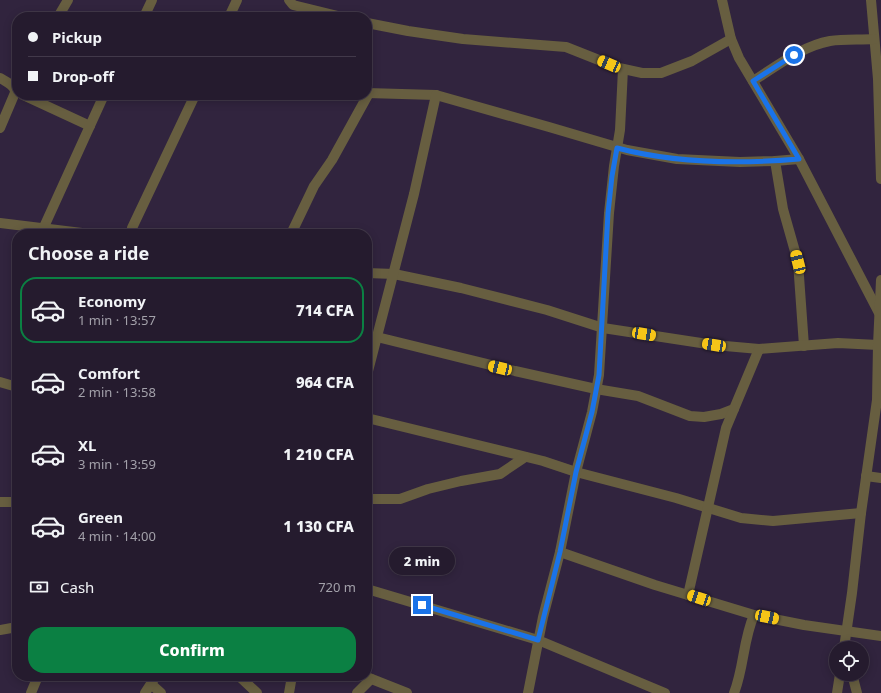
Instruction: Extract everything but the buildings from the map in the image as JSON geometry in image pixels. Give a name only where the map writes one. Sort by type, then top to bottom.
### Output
[{"type":"street","points":[[61,12],[68,0]]},
{"type":"street","points":[[146,12],[152,0]]},
{"type":"street","points":[[231,12],[237,0]]},
{"type":"street","points":[[289,0],[293,5],[315,12]]},
{"type":"street","points":[[722,0],[731,39],[738,58],[799,159],[879,313]]},
{"type":"street","points":[[871,0],[878,79],[881,179]]},
{"type":"street","points":[[372,24],[408,31],[463,38],[566,47],[623,69],[642,73],[661,73],[692,61],[731,39]]},
{"type":"street","points":[[753,81],[794,55],[812,46],[831,41],[874,39]]},
{"type":"street","points":[[528,693],[538,640],[560,552],[576,472],[599,375],[603,328],[608,213],[620,130],[623,69]]},
{"type":"street","points":[[0,78],[12,85]]},
{"type":"street","points":[[372,93],[436,95],[550,126],[617,148],[677,159],[740,162],[799,159]]},
{"type":"street","points":[[372,356],[414,194],[436,95]]},
{"type":"street","points":[[0,128],[14,100]]},
{"type":"street","points":[[35,100],[90,126]]},
{"type":"street","points":[[44,229],[102,100]]},
{"type":"street","points":[[132,229],[193,100]]},
{"type":"street","points":[[294,229],[314,186],[332,160],[364,100]]},
{"type":"street","points":[[775,161],[783,209],[798,262],[804,346]]},
{"type":"street","points":[[0,223],[29,229]]},
{"type":"street","points":[[372,273],[394,274],[461,288],[547,310],[603,328],[714,345],[759,349],[838,343],[879,344]]},
{"type":"street","points":[[845,641],[860,513],[879,400],[879,313],[881,280]]},
{"type":"street","points":[[377,337],[515,372],[638,396],[690,416],[704,417],[721,414],[734,409]]},
{"type":"street","points":[[688,595],[726,428],[759,349]]},
{"type":"street","points":[[0,382],[12,386]]},
{"type":"street","points":[[372,419],[525,457],[676,498],[741,518],[773,521],[860,513]]},
{"type":"street","points":[[372,499],[400,499],[461,481],[500,474],[525,457]]},
{"type":"street","points":[[866,476],[881,478]]},
{"type":"street","points":[[0,502],[12,502]]},
{"type":"street","points":[[560,552],[655,585],[754,615],[804,625],[881,636]]},
{"type":"street","points":[[372,590],[538,640],[565,653],[665,693]]},
{"type":"street","points":[[734,693],[742,665],[748,631],[754,615]]},
{"type":"street","points":[[0,630],[12,628]]},
{"type":"street","points":[[372,679],[407,693]]},
{"type":"street","points":[[30,693],[36,681]]},
{"type":"street","points":[[145,693],[152,681]]},
{"type":"street","points":[[154,681],[161,693]]},
{"type":"street","points":[[244,681],[257,693]]},
{"type":"street","points":[[289,693],[291,681]]},
{"type":"street","points":[[357,693],[364,681]]},
{"type":"street","points":[[837,693],[839,681]]},
{"type":"street","points":[[854,681],[857,693]]},
{"type":"route","points":[[422,605],[538,640],[560,552],[576,472],[592,412],[599,375],[603,328],[608,213],[617,148],[677,159],[740,162],[799,159],[753,81],[794,55]]}]
